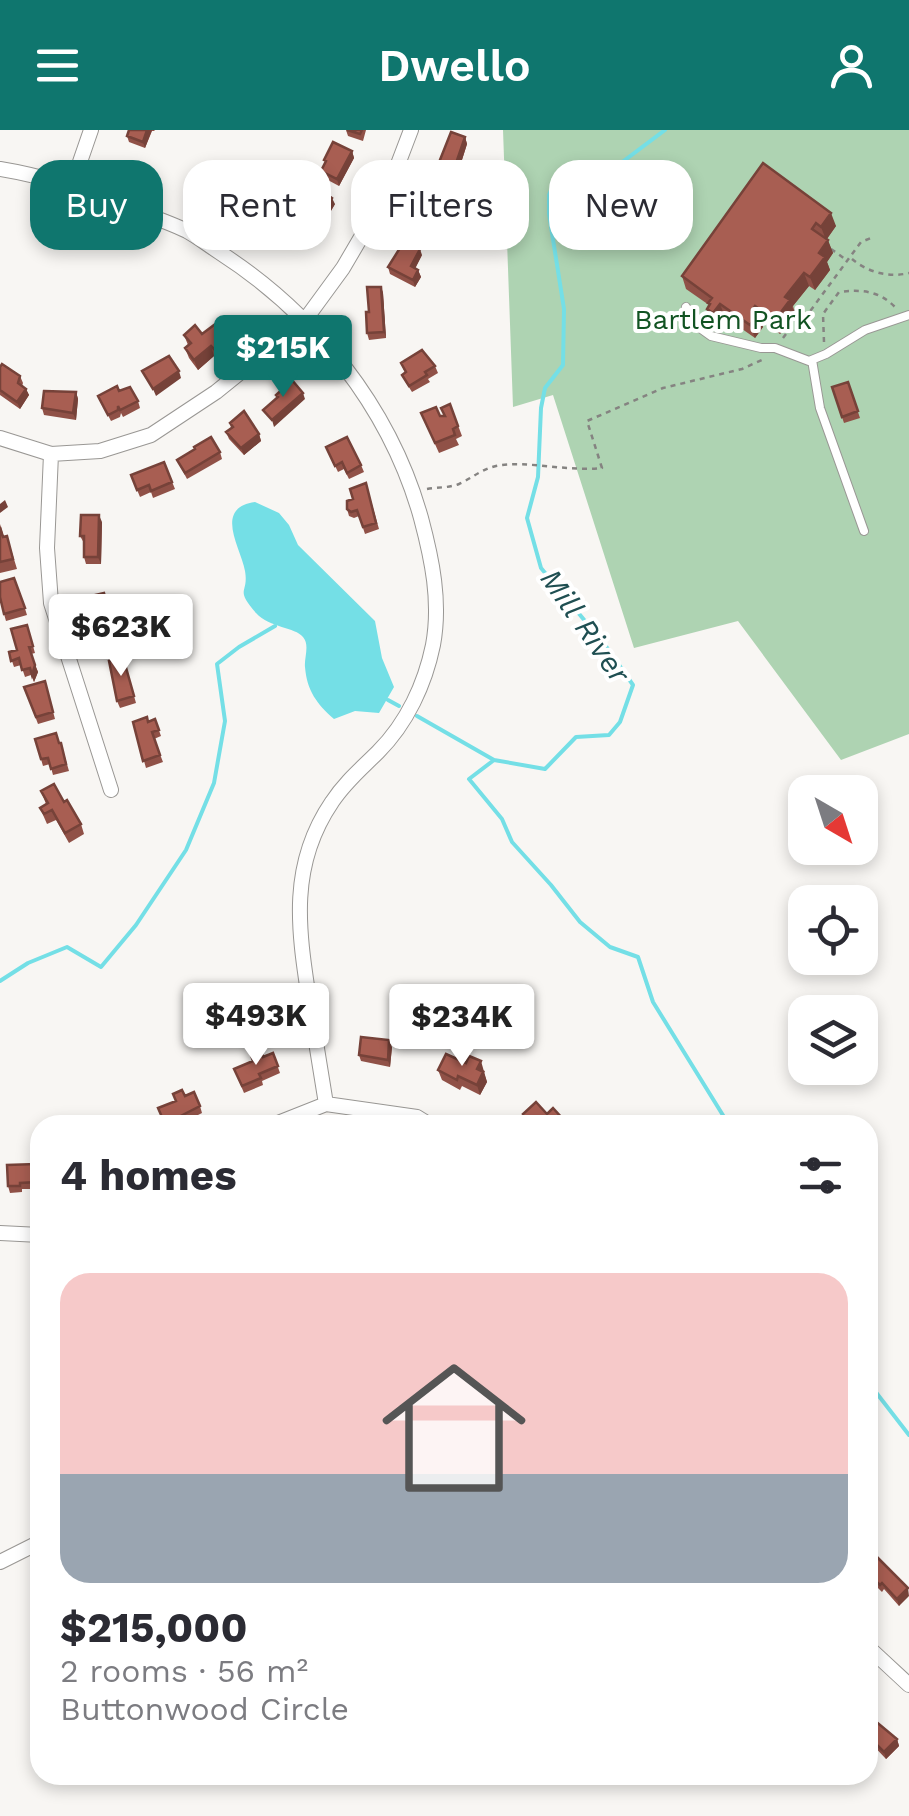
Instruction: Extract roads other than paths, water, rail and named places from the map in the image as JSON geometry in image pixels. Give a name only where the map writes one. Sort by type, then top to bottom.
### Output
[{"type":"street","points":[[80,160],[90,130]]},
{"type":"street","points":[[0,438],[52,454],[100,451],[151,435],[216,392],[305,320],[342,268],[387,192],[410,130]]},
{"type":"street","points":[[0,170],[30,176]]},
{"type":"street","points":[[163,222],[188,232],[251,272],[305,320],[351,374],[393,444],[413,493],[430,554],[436,598],[433,643],[422,687],[381,749],[331,803],[312,837],[301,878],[298,914],[302,953],[326,1104]]},
{"type":"street","points":[[52,454],[46,548],[51,603],[110,790]]},
{"type":"street","points":[[299,1115],[326,1104],[404,1115]]},
{"type":"street","points":[[0,1233],[30,1234]]},
{"type":"street","points":[[0,1562],[30,1547]]},
{"type":"street","points":[[878,1656],[909,1684]]},
{"type":"lane","points":[[686,307],[697,326],[712,336],[775,348],[812,360],[865,330],[909,315]]},
{"type":"lane","points":[[812,360],[820,408],[864,531]]},
{"type":"water","points":[[255,502],[279,513],[298,545],[375,621],[382,658],[394,687],[379,713],[355,711],[334,719],[311,690],[303,637],[262,618],[246,599],[245,571],[232,520],[242,506]]},
{"type":"waterway","name":"Mill River","points":[[665,130],[587,191],[572,192],[563,180],[555,180],[549,195],[564,309],[563,365],[545,388],[538,477],[527,518],[541,568],[633,685],[620,722],[609,735],[576,737],[545,769],[494,760],[469,779],[502,819],[512,842],[580,922],[610,947],[638,957],[653,1002],[723,1115]]},
{"type":"waterway","points":[[0,981],[28,963],[67,947],[101,967],[136,925],[186,850],[214,783],[225,721],[217,664],[275,626]]},
{"type":"waterway","points":[[388,700],[399,706]]},
{"type":"waterway","points":[[417,716],[494,760]]},
{"type":"waterway","name":"Mill River","points":[[878,1395],[909,1435]]},
{"type":"park label","name":"Bartlem Park","points":[[723,319]]}]
